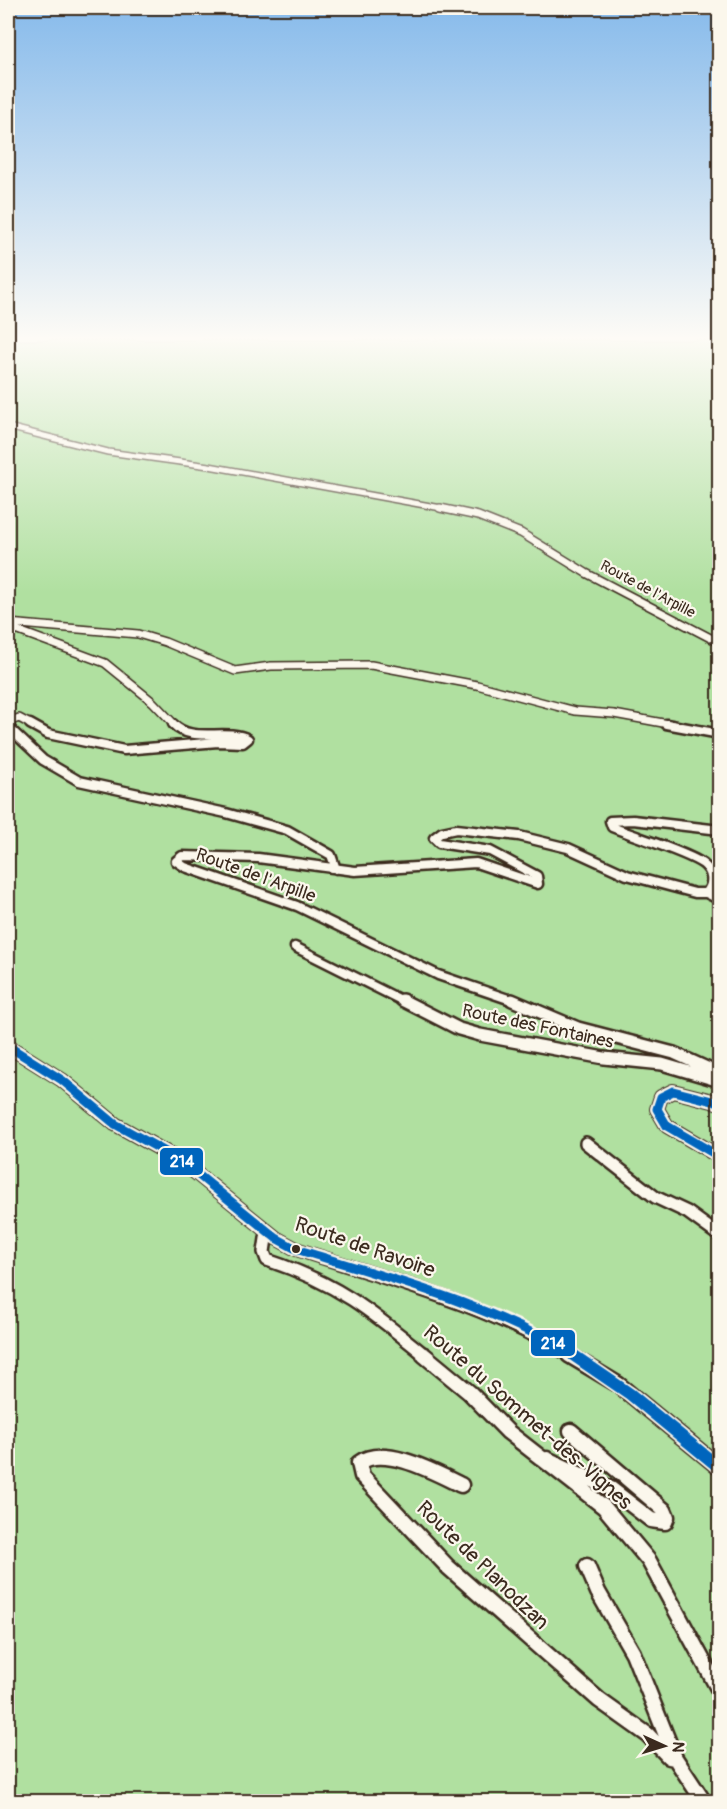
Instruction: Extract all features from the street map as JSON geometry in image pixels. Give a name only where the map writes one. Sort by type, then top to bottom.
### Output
[{"type":"street","name":"Route de l'Arpille","points":[[8,427],[112,453],[209,466],[253,476],[388,497],[478,516],[521,534],[586,573],[720,643]]},
{"type":"street","points":[[8,625],[105,663],[153,702],[179,730],[201,734],[239,734],[248,739],[243,743],[218,742],[124,750],[48,734],[19,718],[8,722]]},
{"type":"street","points":[[8,625],[115,630],[144,635],[234,671],[271,666],[345,663],[378,666],[477,685],[575,711],[614,714],[720,734]]},
{"type":"street","name":"Route de l'Arpille","points":[[8,727],[43,760],[79,781],[226,813],[287,830],[330,855],[336,869]]},
{"type":"street","points":[[706,893],[710,890],[710,871],[702,863],[612,827],[609,820],[633,820],[720,830]]},
{"type":"street","points":[[336,869],[376,871],[455,862],[476,862],[538,884],[537,876],[497,854],[472,847],[439,843],[434,838],[439,832],[447,830],[495,831],[568,848],[630,876],[695,893],[706,893],[720,900]]},
{"type":"street","name":"Route de l'Arpille","points":[[336,869],[228,856],[182,856],[176,861],[185,867],[297,906],[438,975],[520,1003],[578,1028],[674,1053],[720,1074]]},
{"type":"street","name":"Route des Fontaines","points":[[295,946],[459,1029],[604,1058],[673,1066],[720,1081]]},
{"type":"street","name":"Route de Ravoire","points":[[8,1046],[62,1080],[115,1124],[180,1160],[267,1232],[296,1249],[435,1292],[533,1333],[619,1385],[720,1468]]},
{"type":"street","points":[[720,1103],[673,1091],[661,1097],[657,1108],[660,1119],[667,1126],[720,1157]]},
{"type":"street","points":[[586,1143],[655,1197],[695,1216],[720,1236]]},
{"type":"street","name":"Route du Sommet-des-Vignes","points":[[267,1232],[264,1252],[267,1260],[309,1274],[342,1291],[376,1315],[470,1393],[508,1432],[604,1507],[637,1544],[720,1692]]},
{"type":"street","points":[[542,1460],[546,1458],[584,1475],[627,1500],[654,1522],[664,1522],[667,1517],[664,1510],[572,1431]]},
{"type":"street","name":"Route de Planodzan","points":[[461,1485],[414,1463],[367,1456],[359,1463],[362,1476],[448,1568],[598,1700],[648,1735],[669,1757],[675,1758]]},
{"type":"street","name":"Route de Planodzan","points":[[587,1566],[598,1592],[614,1616],[633,1653],[675,1758],[704,1802]]},
{"type":"green space","points":[[8,424],[719,424],[719,1801],[8,1802]]},
{"type":"transit line","name":"214","points":[[8,1046],[62,1080],[115,1124],[180,1160],[276,1238],[296,1249],[445,1297],[532,1332],[606,1377],[653,1412],[720,1468]]},
{"type":"transit line","name":"214","points":[[720,1103],[673,1091],[661,1097],[657,1109],[667,1126],[720,1157]]}]
